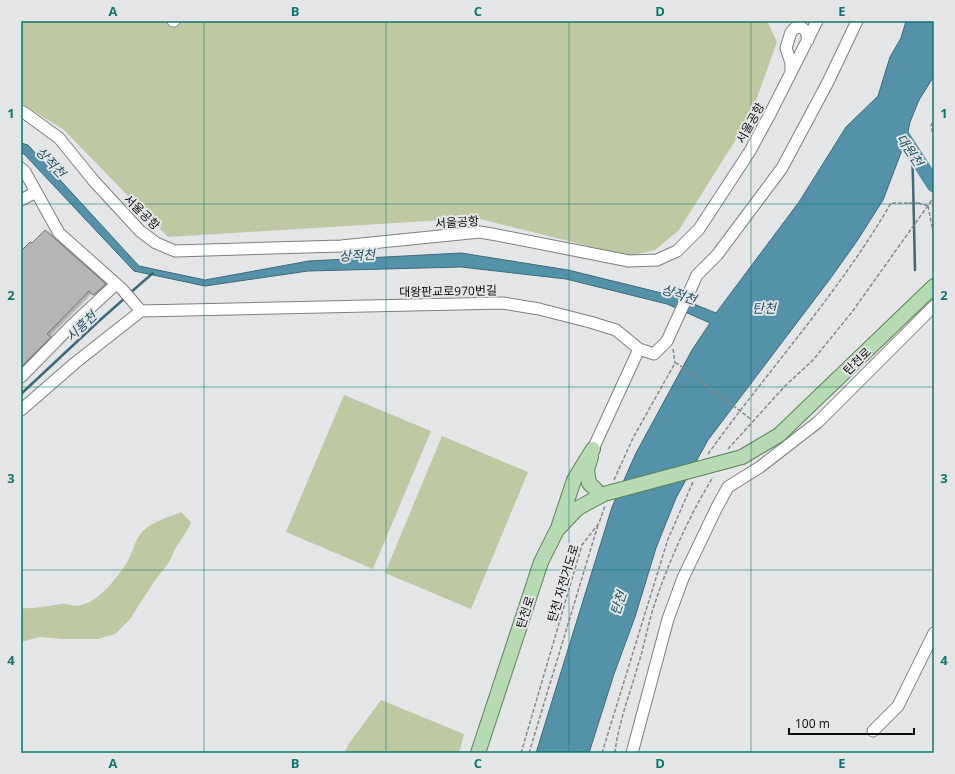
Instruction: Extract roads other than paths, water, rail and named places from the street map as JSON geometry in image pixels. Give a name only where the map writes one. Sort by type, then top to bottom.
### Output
[{"type":"main road","name":"탄천로","points":[[478,753],[541,562],[557,530],[578,508],[606,494],[742,457],[779,435],[934,286]]},
{"type":"main road","points":[[593,449],[588,470],[589,483],[606,494]]},
{"type":"main road","points":[[557,530],[574,480],[593,449]]},
{"type":"street","name":"서울공항","points":[[21,111],[59,138],[93,180],[140,231],[156,243],[175,251],[341,246],[480,232],[629,261],[657,260],[677,250],[698,229],[750,151],[817,21]]},
{"type":"street","points":[[593,449],[639,349],[654,354],[667,340],[697,275],[717,255],[782,168],[828,82],[857,21]]},
{"type":"street","points":[[791,74],[791,63],[786,48],[791,32],[795,28],[800,27],[806,31],[808,40]]},
{"type":"street","points":[[21,168],[25,172],[59,234],[119,286],[140,310],[75,363],[21,410]]},
{"type":"street","points":[[21,200],[36,192]]},
{"type":"street","points":[[21,377],[72,326],[119,286]]},
{"type":"street","name":"대왕판교로970번길","points":[[140,310],[158,312],[290,307],[503,303],[539,309],[616,330],[639,349]]},
{"type":"street","points":[[632,753],[668,620],[683,578],[728,487],[760,467],[818,422],[934,306]]},
{"type":"street","points":[[873,730],[898,706],[934,633]]},
{"type":"water","name":"탄천","points":[[906,21],[934,21],[934,76],[919,100],[910,122],[907,137],[883,200],[857,241],[830,279],[708,440],[676,498],[656,548],[635,617],[614,674],[589,753],[536,753],[612,507],[636,453],[692,350],[710,323],[667,304],[566,279],[461,267],[308,271],[205,286],[134,271],[24,154],[21,153],[21,143],[28,145],[139,266],[205,280],[309,261],[461,253],[568,270],[674,296],[716,313],[799,202],[846,127],[878,96],[890,57],[901,38]]},
{"type":"waterway","name":"대원천","points":[[896,126],[934,185]]},
{"type":"waterway","points":[[912,153],[915,270]]},
{"type":"waterway","name":"시흥천","points":[[130,293],[153,273]]},
{"type":"waterway","name":"시흥천","points":[[21,394],[125,298]]},
{"type":"water label","name":"상적천","points":[[51,162]]},
{"type":"water label","name":"상적천","points":[[357,255]]},
{"type":"water label","name":"상적천","points":[[679,294]]}]
